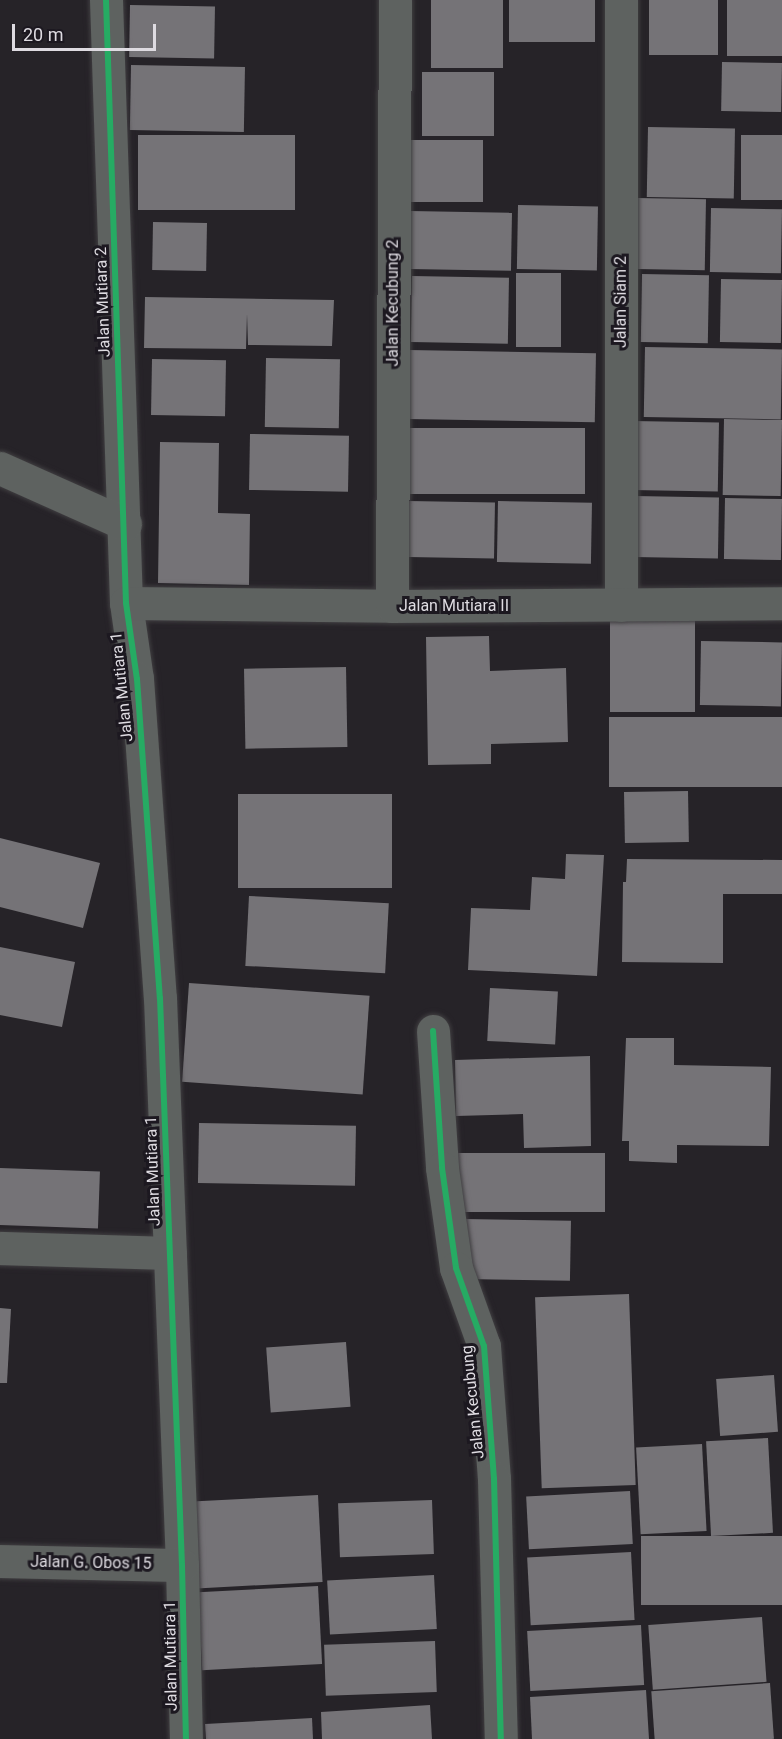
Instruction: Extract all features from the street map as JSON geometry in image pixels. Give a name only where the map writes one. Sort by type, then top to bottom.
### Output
[{"type":"street","name":"Jalan Mutiara 2","points":[[106,0],[126,603]]},
{"type":"street","name":"Jalan Kecubung 2","points":[[392,606],[395,0]]},
{"type":"street","name":"Jalan Siam 2","points":[[621,0],[621,604]]},
{"type":"street","points":[[0,468],[125,524]]},
{"type":"street","name":"Jalan Mutiara II","points":[[126,603],[392,606],[782,603]]},
{"type":"street","name":"Jalan Mutiara 1","points":[[126,603],[137,679],[160,998],[182,1565],[186,1739]]},
{"type":"street","name":"Jalan Kecubung","points":[[433,1031],[442,1168],[456,1268],[484,1346],[494,1479],[501,1739]]},
{"type":"street","points":[[0,1248],[170,1253]]},
{"type":"street","name":"Jalan G. Obos 15","points":[[0,1561],[182,1565]]},
{"type":"building","points":[[431,0],[503,0],[503,68],[431,68]]},
{"type":"building","points":[[509,0],[595,0],[595,42],[509,42]]},
{"type":"building","points":[[649,0],[718,0],[718,55],[649,55]]},
{"type":"building","points":[[727,0],[782,0],[782,56],[727,56]]},
{"type":"building","points":[[130,5],[215,6],[214,58],[129,57]]},
{"type":"building","points":[[722,62],[782,63],[781,112],[721,111]]},
{"type":"building","points":[[131,65],[245,67],[244,132],[130,130]]},
{"type":"building","points":[[422,72],[494,72],[494,136],[422,136]]},
{"type":"building","points":[[648,127],[735,129],[734,199],[647,197]]},
{"type":"building","points":[[138,135],[295,135],[295,210],[138,210]]},
{"type":"building","points":[[741,135],[782,135],[782,200],[741,200]]},
{"type":"building","points":[[410,140],[483,140],[483,202],[410,202]]},
{"type":"building","points":[[638,198],[706,199],[705,270],[637,269]]},
{"type":"building","points":[[518,205],[598,206],[597,270],[517,269]]},
{"type":"building","points":[[711,208],[782,209],[781,273],[710,272]]},
{"type":"building","points":[[410,211],[512,213],[511,271],[409,269]]},
{"type":"building","points":[[153,222],[207,223],[206,271],[152,270]]},
{"type":"building","points":[[516,273],[561,273],[561,347],[516,347]]},
{"type":"building","points":[[642,274],[709,275],[708,343],[641,342]]},
{"type":"building","points":[[412,276],[509,278],[508,344],[411,342]]},
{"type":"building","points":[[721,279],[782,280],[781,343],[720,342]]},
{"type":"building","points":[[145,297],[334,300],[332,346],[248,345],[247,314],[246,349],[144,348]]},
{"type":"building","points":[[645,347],[782,349],[781,419],[644,417]]},
{"type":"building","points":[[409,350],[596,353],[595,422],[408,419]]},
{"type":"building","points":[[266,358],[340,359],[339,428],[265,427]]},
{"type":"building","points":[[152,359],[226,360],[225,416],[151,415]]},
{"type":"building","points":[[724,419],[782,420],[781,496],[723,495]]},
{"type":"building","points":[[633,421],[719,423],[718,491],[632,490]]},
{"type":"building","points":[[406,428],[585,428],[585,494],[406,494]]},
{"type":"building","points":[[250,434],[349,436],[348,492],[249,490]]},
{"type":"building","points":[[160,442],[219,443],[218,513],[250,514],[249,585],[158,583]]},
{"type":"building","points":[[635,496],[719,497],[718,558],[634,557]]},
{"type":"building","points":[[725,498],[782,499],[781,560],[724,559]]},
{"type":"building","points":[[409,501],[495,503],[494,558],[408,557]]},
{"type":"building","points":[[498,501],[592,503],[591,564],[497,562]]},
{"type":"building","points":[[610,620],[695,620],[695,712],[610,712]]},
{"type":"building","points":[[489,636],[490,671],[566,668],[568,742],[491,744],[491,764],[428,765],[426,637]]},
{"type":"building","points":[[701,641],[782,642],[781,706],[700,705]]},
{"type":"building","points":[[346,667],[347,747],[245,749],[244,669]]},
{"type":"building","points":[[609,717],[782,717],[782,787],[609,787]]},
{"type":"building","points":[[688,791],[689,842],[625,843],[624,792]]},
{"type":"building","points":[[238,794],[392,794],[392,888],[238,888]]},
{"type":"building","points":[[0,838],[100,863],[83,928],[0,907]]},
{"type":"building","points":[[566,854],[604,855],[597,976],[468,970],[471,908],[530,910],[532,877],[565,879]]},
{"type":"building","points":[[627,859],[782,860],[782,894],[723,894],[723,963],[622,962],[623,882],[626,882]]},
{"type":"building","points":[[249,896],[389,903],[385,973],[245,966]]},
{"type":"building","points":[[0,947],[75,962],[62,1027],[0,1015]]},
{"type":"building","points":[[189,983],[370,996],[363,1094],[182,1082]]},
{"type":"building","points":[[490,988],[558,992],[555,1044],[487,1041]]},
{"type":"building","points":[[626,1038],[674,1038],[674,1065],[771,1067],[769,1146],[677,1145],[677,1163],[629,1161],[629,1141],[622,1141]]},
{"type":"building","points":[[590,1056],[591,1146],[524,1148],[523,1114],[456,1116],[455,1060]]},
{"type":"building","points":[[199,1123],[356,1126],[355,1186],[198,1183]]},
{"type":"building","points":[[455,1153],[605,1153],[605,1212],[455,1212]]},
{"type":"building","points":[[0,1168],[100,1171],[98,1228],[0,1225]]},
{"type":"building","points":[[465,1219],[571,1221],[570,1281],[464,1279]]},
{"type":"building","points":[[629,1294],[636,1485],[542,1488],[535,1297]]},
{"type":"building","points":[[0,1308],[11,1309],[7,1383],[0,1383]]},
{"type":"building","points":[[346,1342],[351,1407],[271,1412],[266,1348]]},
{"type":"building","points":[[774,1375],[778,1432],[720,1436],[716,1379]]},
{"type":"building","points":[[768,1438],[773,1533],[711,1536],[706,1441]]},
{"type":"building","points":[[702,1444],[707,1531],[641,1534],[636,1447]]},
{"type":"building","points":[[630,1491],[633,1544],[529,1549],[526,1496]]},
{"type":"building","points":[[318,1495],[323,1582],[197,1588],[192,1502]]},
{"type":"building","points":[[432,1500],[434,1554],[340,1557],[338,1503]]},
{"type":"building","points":[[641,1536],[782,1536],[782,1605],[641,1605]]},
{"type":"building","points":[[631,1552],[635,1620],[531,1625],[527,1557]]},
{"type":"building","points":[[434,1575],[437,1629],[330,1635],[327,1581]]},
{"type":"building","points":[[318,1586],[322,1664],[202,1670],[198,1592]]},
{"type":"building","points":[[762,1617],[767,1682],[653,1690],[648,1625]]},
{"type":"building","points":[[641,1625],[644,1685],[530,1691],[527,1631]]},
{"type":"building","points":[[435,1641],[437,1692],[326,1696],[324,1645]]},
{"type":"building","points":[[770,1683],[774,1739],[655,1739],[651,1691]]},
{"type":"building","points":[[646,1690],[649,1739],[532,1739],[530,1697]]},
{"type":"building","points":[[430,1705],[432,1739],[322,1739],[321,1712]]},
{"type":"building","points":[[312,1718],[313,1739],[206,1739],[205,1724]]},
{"type":"cycle path","points":[[106,0],[126,603],[137,679],[160,998],[182,1565],[186,1739]]},
{"type":"cycle path","points":[[433,1031],[442,1168],[456,1268],[484,1346],[494,1479],[501,1739]]}]
